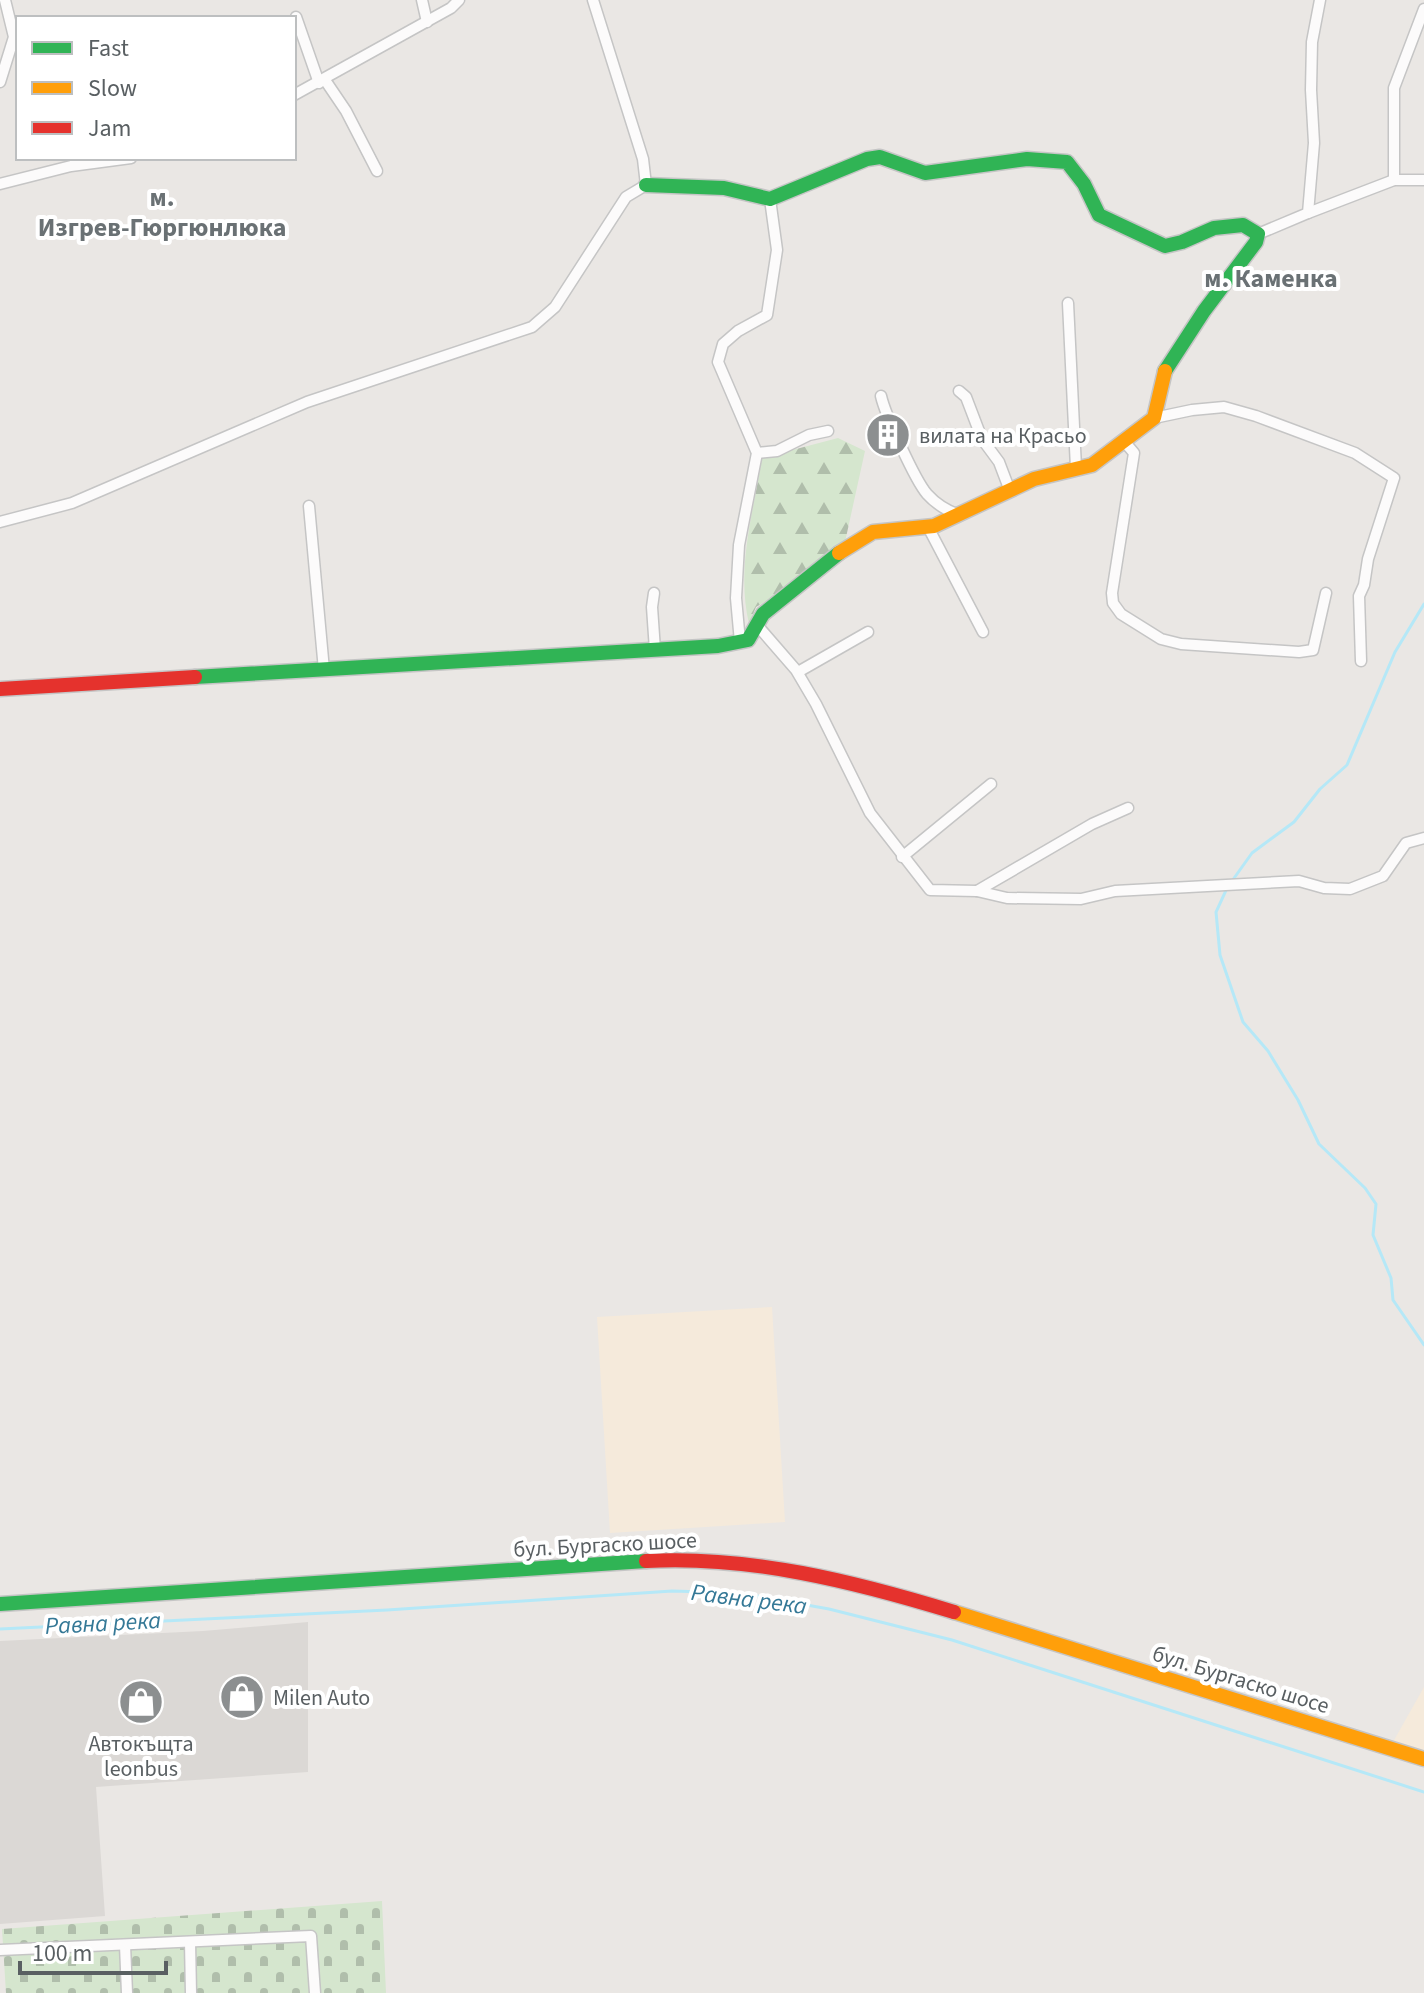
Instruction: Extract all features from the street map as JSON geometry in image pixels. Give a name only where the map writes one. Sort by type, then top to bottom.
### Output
[{"type":"street","points":[[0,82],[14,37],[9,6],[5,0]]},
{"type":"street","points":[[422,0],[427,22]]},
{"type":"street","points":[[296,94],[427,22],[459,0]]},
{"type":"street","points":[[593,0],[639,145],[646,185]]},
{"type":"street","points":[[1308,213],[1314,143],[1312,42],[1320,0]]},
{"type":"street","points":[[1394,180],[1394,88],[1424,9]]},
{"type":"street","points":[[296,17],[322,81],[346,111],[377,171]]},
{"type":"street","points":[[0,522],[72,503],[307,402],[532,327],[555,307],[626,197],[646,185],[707,184],[745,190],[770,199],[867,159],[880,157],[925,173],[1027,159],[1046,160],[1067,162],[1084,184],[1099,215],[1165,246],[1214,228],[1243,225],[1258,234]]},
{"type":"street","points":[[0,184],[71,166],[116,160]]},
{"type":"street","points":[[1258,234],[1394,180],[1424,180]]},
{"type":"street","points":[[740,642],[736,598],[739,545],[757,453],[718,362],[723,344],[738,331],[767,315],[777,250],[770,199]]},
{"type":"street","points":[[1154,418],[1162,376],[1204,311],[1256,242],[1258,234]]},
{"type":"street","points":[[1068,303],[1076,468]]},
{"type":"street","points":[[959,391],[966,397],[982,439],[999,462],[1010,491]]},
{"type":"street","points":[[881,396],[892,427],[925,493],[936,503],[961,515]]},
{"type":"street","points":[[0,689],[718,646],[740,642],[748,640],[763,614],[852,543],[873,532],[928,527],[961,515],[1034,479],[1092,465],[1154,418],[1224,407],[1355,453],[1394,478],[1359,596],[1361,661]]},
{"type":"street","points":[[757,453],[777,451],[809,435],[828,431]]},
{"type":"street","points":[[1123,440],[1134,453],[1112,593],[1113,603],[1121,614],[1161,639],[1181,644],[1299,652],[1313,650],[1326,593]]},
{"type":"street","points":[[309,506],[324,670]]},
{"type":"street","points":[[928,527],[983,632]]},
{"type":"street","points":[[654,593],[655,650]]},
{"type":"street","points":[[757,625],[798,672],[870,813],[930,890],[977,891],[1007,898],[1081,899],[1115,891],[1299,881],[1324,888],[1350,889],[1383,876],[1406,843],[1424,838]]},
{"type":"street","points":[[798,672],[868,632]]},
{"type":"street","points":[[902,857],[991,784]]},
{"type":"street","points":[[977,891],[1092,824],[1128,808]]},
{"type":"street","name":"бул. Бургаско шосе","points":[[0,1604],[684,1559],[752,1564],[853,1583],[918,1601],[1424,1759]]},
{"type":"street","points":[[0,1594],[100,1596]]},
{"type":"street","points":[[0,1950],[311,1936],[315,1993]]},
{"type":"street","points":[[190,1942],[191,1993]]},
{"type":"street","points":[[125,1945],[127,1993]]},
{"type":"shaded area","points":[[772,1307],[785,1522],[610,1533],[597,1317]]},
{"type":"shaded area","points":[[308,1622],[308,1772],[96,1787],[105,1916],[0,1924],[0,1641],[203,1631]]},
{"type":"shaded area","points":[[1424,1687],[1424,1751],[1393,1742]]},
{"type":"green space","points":[[838,438],[865,451],[845,542],[786,589],[756,607],[749,624],[745,603],[745,562],[762,458]]},
{"type":"green space","points":[[382,1901],[386,1993],[6,1993],[2,1929]]},
{"type":"waterway","points":[[1232,881],[1252,853],[1294,822],[1320,789],[1347,765],[1395,652],[1424,604]]},
{"type":"waterway","points":[[1227,888],[1216,912],[1220,955],[1243,1022],[1268,1051],[1298,1100],[1319,1144],[1365,1188],[1376,1204],[1373,1235],[1391,1278],[1393,1300],[1424,1345]]},
{"type":"waterway","name":"Равна река","points":[[0,1629],[387,1610],[672,1591],[740,1593],[829,1609],[952,1640],[1424,1792]]},
{"type":"traffic: fast","points":[[646,185],[724,188],[770,199],[867,159],[880,157],[925,173],[1027,159],[1067,162],[1084,184],[1099,215],[1165,246],[1214,228],[1243,225],[1258,234],[1256,242],[1204,311],[1165,371]]},
{"type":"traffic: fast","points":[[195,677],[718,646],[748,640],[763,614],[839,553]]},
{"type":"traffic: fast","points":[[0,1604],[646,1561]]},
{"type":"traffic: slow","points":[[839,553],[873,532],[934,526],[1034,479],[1092,465],[1154,418],[1165,371]]},
{"type":"traffic: slow","points":[[954,1612],[1424,1759]]},
{"type":"traffic: jam","points":[[0,689],[195,677]]},
{"type":"traffic: jam","points":[[646,1561],[724,1562],[802,1573],[954,1612]]},
{"type":"place","name":"вилата на Красьо","points":[[888,435]]},
{"type":"place","name":"Milen Auto","points":[[242,1697]]},
{"type":"place","name":"Автокъщта leonbus","points":[[141,1702]]},
{"type":"district","name":"м. Изгрев-Гюргюнлюка","points":[[162,212]]},
{"type":"district","name":"м. Каменка","points":[[1271,278]]}]
